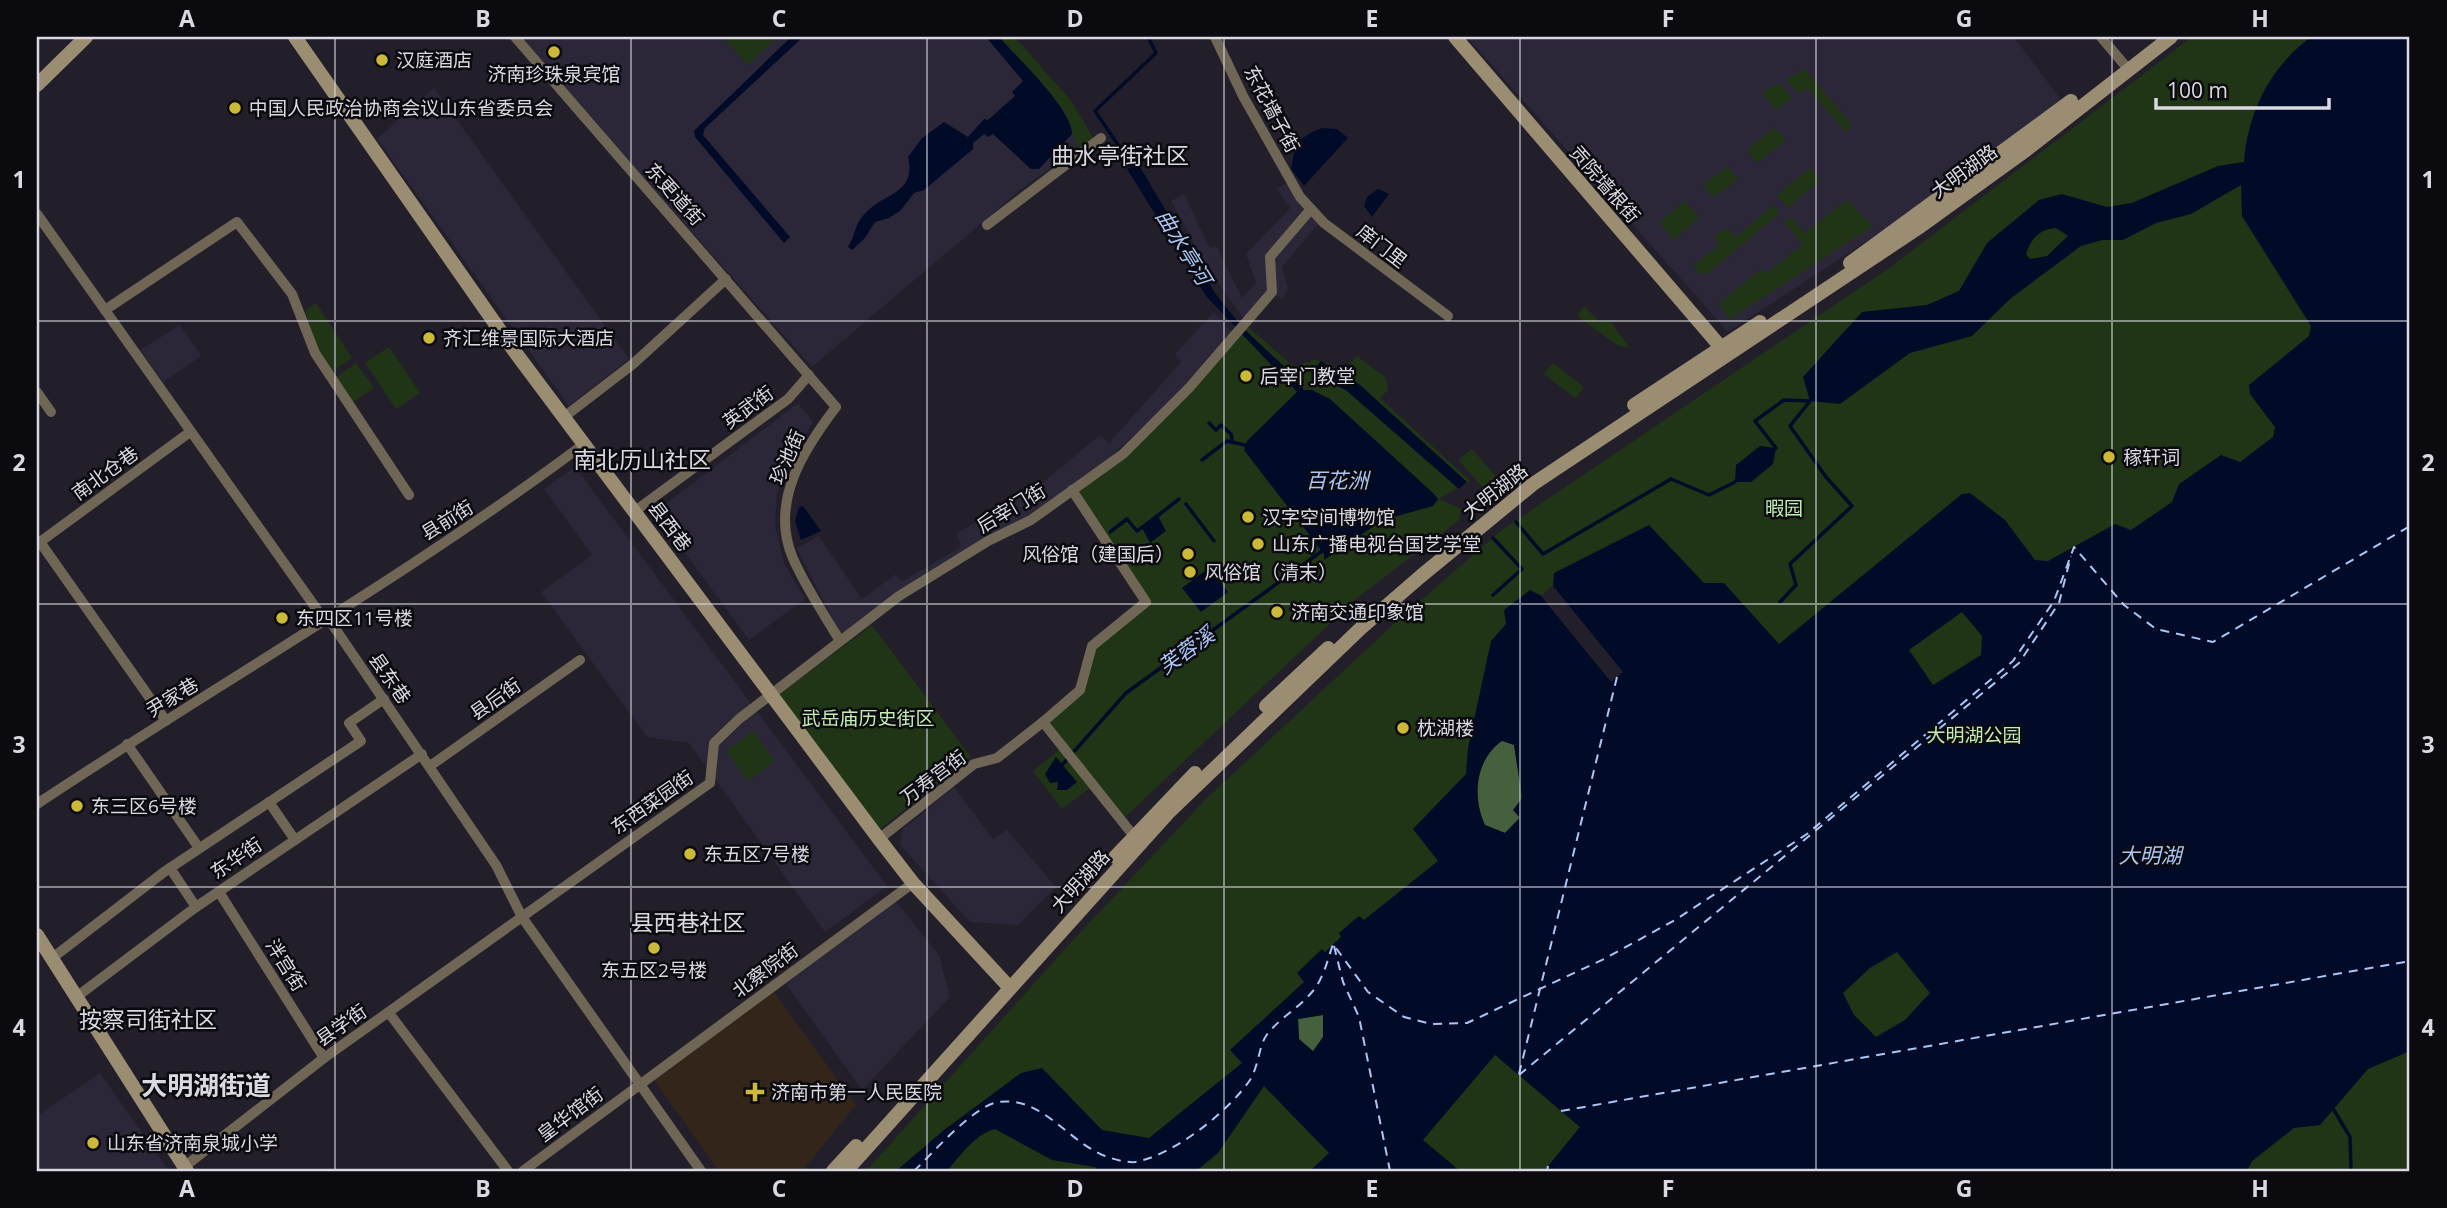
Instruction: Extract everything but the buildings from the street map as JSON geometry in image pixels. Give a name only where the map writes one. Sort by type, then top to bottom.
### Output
[{"type":"main road","points":[[37,85],[86,37]]},
{"type":"main road","name":"县西巷","points":[[295,37],[507,341],[879,839],[913,883],[1007,985]]},
{"type":"main road","name":"贡院墙根街","points":[[1455,37],[1724,350]]},
{"type":"main road","name":"大明湖路","points":[[2125,66],[2156,37]]},
{"type":"main road","name":"大明湖路","points":[[833,1171],[1168,813],[1361,628],[1509,503],[2125,66],[2171,37]]},
{"type":"main road","name":"大明湖路","points":[[846,1171],[1133,835],[1305,668],[1437,550],[1538,471],[1724,350]]},
{"type":"main road","points":[[37,935],[185,1169]]},
{"type":"street","name":"东更道街","points":[[515,37],[809,375]]},
{"type":"street","name":"东花墙子街","points":[[1215,37],[1243,96],[1300,197]]},
{"type":"street","points":[[2101,37],[2125,66]]},
{"type":"street","points":[[987,225],[1101,138]]},
{"type":"street","name":"庠门里","points":[[1300,197],[1394,277],[1448,316]]},
{"type":"street","name":"后宰门街","points":[[772,696],[899,596],[988,541],[1031,520],[1123,454],[1189,388],[1272,292],[1270,257],[1311,209]]},
{"type":"street","name":"县东巷","points":[[37,214],[190,432],[325,618],[330,621],[496,865],[522,917],[701,1171]]},
{"type":"street","points":[[105,310],[237,222],[292,294],[315,354],[409,495]]},
{"type":"street","points":[[564,417],[633,364],[726,279]]},
{"type":"street","name":"英武街","points":[[635,511],[788,399],[809,375]]},
{"type":"street","name":"珍池街","points":[[809,375],[836,407],[816,434],[796,471],[784,513],[792,555],[840,642]]},
{"type":"street","points":[[37,392],[51,412]]},
{"type":"street","name":"南北仓巷","points":[[166,721],[40,542],[190,432]]},
{"type":"street","name":"县前街","points":[[325,618],[498,509],[584,444]]},
{"type":"street","name":"万寿宫街","points":[[879,839],[974,764],[997,758],[1044,722],[1080,690],[1092,646],[1146,602],[1072,490]]},
{"type":"street","name":"尹家巷","points":[[37,804],[128,744],[292,644],[325,618]]},
{"type":"street","name":"县后街","points":[[430,766],[580,660]]},
{"type":"street","name":"东西菜园街","points":[[522,917],[710,783],[714,743],[739,719],[772,696]]},
{"type":"street","points":[[51,959],[170,868],[361,741],[349,723],[384,699]]},
{"type":"street","points":[[1044,722],[1133,835]]},
{"type":"street","points":[[128,744],[199,848]]},
{"type":"street","name":"东华街","points":[[75,998],[196,907],[422,754]]},
{"type":"street","points":[[269,802],[295,840]]},
{"type":"street","points":[[170,868],[196,907]]},
{"type":"street","name":"北察院街","points":[[639,1085],[913,883]]},
{"type":"street","name":"泮宫街","points":[[219,892],[324,1058]]},
{"type":"street","name":"县学街","points":[[185,1169],[324,1058],[522,917]]},
{"type":"street","points":[[388,1013],[508,1171]]},
{"type":"street","name":"皇华馆街","points":[[523,1171],[639,1085]]},
{"type":"shaded area","points":[[519,37],[1015,37],[1072,102],[1093,138],[1024,187],[812,367]]},
{"type":"shaded area","points":[[1467,37],[2014,37],[2062,101],[1928,201],[1728,332]]},
{"type":"shaded area","points":[[434,88],[629,359],[569,406],[377,139]]},
{"type":"shaded area","points":[[1288,183],[1319,223],[1282,267],[1288,289],[1282,299],[1270,291],[1245,321],[1205,264],[1171,201],[1184,194],[1210,248],[1216,245],[1242,298],[1256,283],[1246,254],[1290,208],[1276,188]]},
{"type":"shaded area","points":[[1214,312],[1232,333],[1186,387],[1094,472],[1031,517],[841,634],[796,548],[819,536],[862,599],[896,574],[901,582],[961,547],[957,533],[1042,483],[1100,435],[1109,443],[1181,362],[1175,354]]},
{"type":"shaded area","points":[[180,325],[201,356],[163,382],[140,350]]},
{"type":"shaded area","points":[[798,403],[813,422],[790,460],[777,492],[775,524],[784,563],[805,599],[749,640],[655,512]]},
{"type":"shaded area","points":[[575,467],[887,886],[825,932],[689,743],[647,737],[541,592],[592,555],[544,489]]},
{"type":"shaded area","points":[[954,787],[993,839],[1007,830],[1056,887],[1018,925],[970,922],[900,845],[902,830]]},
{"type":"shaded area","points":[[894,899],[939,955],[950,997],[862,1090],[786,984]]},
{"type":"shaded area","name":"济南市第一人民医院","points":[[773,991],[856,1105],[802,1171],[719,1171],[654,1080]]},
{"type":"shaded area","name":"山东省济南泉城小学","points":[[100,1073],[169,1171],[37,1171],[37,1116]]},
{"type":"green space","points":[[723,37],[777,37],[748,65]]},
{"type":"green space","points":[[999,37],[1015,37],[1072,102],[1093,138],[1079,149],[1063,109]]},
{"type":"green space","name":"大明湖","points":[[2192,37],[2410,37],[2410,1171],[866,1171],[1073,940],[1206,799],[1397,621],[1502,530],[1892,266]]},
{"type":"green space","points":[[1805,69],[1852,125],[1845,132],[1807,88],[1799,94],[1785,79]]},
{"type":"green space","points":[[1780,83],[1792,98],[1776,110],[1761,92]]},
{"type":"green space","points":[[1775,127],[1786,140],[1757,163],[1747,150]]},
{"type":"green space","points":[[1728,166],[1738,179],[1713,198],[1703,185]]},
{"type":"green space","points":[[1810,168],[1821,180],[1788,208],[1777,195]]},
{"type":"green space","points":[[1847,200],[1873,226],[1730,319],[1718,304],[1761,269],[1766,274],[1803,244],[1784,222],[1791,217],[1804,233]]},
{"type":"green space","points":[[1685,201],[1699,218],[1673,240],[1659,222]]},
{"type":"green space","points":[[1774,205],[1780,213],[1707,274],[1699,273],[1693,266],[1719,245],[1714,237],[1726,228],[1736,237]]},
{"type":"green space","points":[[316,303],[352,358],[331,372],[319,351],[305,311]]},
{"type":"green space","points":[[1584,306],[1599,321],[1610,321],[1630,348],[1617,345],[1577,316]]},
{"type":"green space","points":[[1246,325],[1294,367],[1307,362],[1309,364],[1312,359],[1331,364],[1341,374],[1357,356],[1386,378],[1388,390],[1380,398],[1470,481],[1439,499],[1461,509],[1459,520],[1356,599],[1123,819],[1044,722],[1079,690],[1092,646],[1146,602],[1078,493],[1183,394]]},
{"type":"green space","points":[[389,347],[420,393],[396,409],[365,363]]},
{"type":"green space","points":[[356,363],[374,388],[353,402],[336,377]]},
{"type":"green space","points":[[1553,363],[1584,387],[1575,398],[1544,374]]},
{"type":"green space","points":[[1472,449],[1500,481],[1486,491],[1458,460]]},
{"type":"green space","name":"武岳庙历史街区","points":[[872,625],[971,757],[880,829],[777,696]]},
{"type":"green space","points":[[753,731],[775,761],[748,781],[726,751]]},
{"type":"green space","points":[[1502,740],[1514,745],[1520,781],[1520,817],[1505,833],[1485,825],[1478,803],[1481,768],[1493,748]]},
{"type":"green space","points":[[1060,749],[1090,788],[1062,809],[1033,771]]},
{"type":"green space","points":[[1323,1015],[1323,1037],[1313,1052],[1299,1039],[1298,1019]]},
{"type":"water","points":[[791,37],[803,37],[705,128],[703,135],[790,237],[784,243],[695,137],[694,131]]},
{"type":"water","points":[[986,37],[999,37],[1042,84],[1063,111],[1072,134],[1039,169],[1031,169],[993,134],[988,137],[984,134],[973,143],[973,149],[924,190],[914,193],[901,210],[889,218],[875,222],[865,238],[852,250],[848,247],[862,217],[902,187],[907,179],[908,157],[922,138],[944,122],[968,137],[984,119],[988,120],[1015,96],[1012,92],[1023,81]]},
{"type":"water","name":"大明湖","points":[[2311,37],[2410,37],[2410,1051],[2368,1069],[2320,1125],[2294,1128],[2252,1161],[2247,1171],[1544,1171],[1580,1127],[1495,1055],[1423,1140],[1460,1171],[1310,1171],[1329,1153],[1264,1086],[1218,1153],[1196,1171],[1098,1171],[1095,1167],[1052,1160],[995,1129],[974,1141],[947,1171],[896,1171],[944,1130],[1021,1073],[1042,1068],[1102,1130],[1149,1138],[1242,1063],[1230,1050],[1304,982],[1297,973],[1322,949],[1325,952],[1341,937],[1339,933],[1359,916],[1364,920],[1438,861],[1413,829],[1466,774],[1468,748],[1491,641],[1506,624],[1504,610],[1530,590],[1542,596],[1553,586],[1554,573],[1649,525],[1704,583],[1724,583],[1779,644],[1962,494],[1970,493],[2005,520],[2035,560],[2048,561],[2115,524],[2131,530],[2172,502],[2179,484],[2221,455],[2240,462],[2273,437],[2275,427],[2250,394],[2249,385],[2309,336],[2311,326],[2242,216],[2241,185],[2191,214],[2156,223],[2123,240],[2102,240],[2081,246],[2010,299],[1972,336],[1910,353],[1840,404],[1810,401],[1803,377],[1862,312],[1927,305],[1959,291],[1987,243],[2039,200],[2062,194],[2107,207],[2132,203],[2218,166],[2244,162],[2256,108],[2273,77]],"holes":[[[2056,228],[2068,236],[2047,256],[2030,259],[2026,254],[2033,239]],[[1962,612],[1982,636],[1981,655],[1933,685],[1909,650]],[[1502,741],[1514,745],[1522,798],[1513,810],[1520,818],[1505,833],[1485,825],[1478,803],[1481,769],[1493,749]],[[1897,952],[1930,993],[1905,1020],[1876,1037],[1854,1015],[1843,993],[1870,968]],[[1323,1015],[1323,1037],[1313,1051],[1299,1039],[1298,1019]]]},
{"type":"water","points":[[1322,128],[1337,129],[1348,138],[1304,186],[1291,169],[1294,153],[1303,138]]},
{"type":"water","name":"百花洲","points":[[1137,162],[1215,293],[1242,327],[1290,372],[1304,390],[1312,390],[1330,399],[1433,493],[1438,499],[1433,506],[1383,520],[1324,560],[1324,554],[1244,450],[1247,441],[1297,392],[1206,296],[1127,169]]},
{"type":"water","points":[[1378,189],[1389,194],[1372,217],[1364,206],[1367,197]]},
{"type":"water","points":[[1321,361],[1360,385],[1467,482],[1459,489],[1347,391],[1312,372]]},
{"type":"water","points":[[1760,446],[1776,448],[1773,464],[1751,482],[1735,482],[1736,465]]},
{"type":"water","points":[[803,506],[821,531],[801,540],[795,521],[799,507]]},
{"type":"water","points":[[1157,514],[1166,531],[1150,543],[1141,526]]},
{"type":"water","points":[[1210,567],[1228,592],[1201,612],[1182,588]]},
{"type":"water","points":[[1056,757],[1077,782],[1067,790],[1057,790],[1058,782],[1050,783],[1045,774]]},
{"type":"pier","points":[[1553,586],[1623,672],[1611,682],[1541,596]]},
{"type":"waterway","points":[[1095,111],[1156,53],[1148,37]]},
{"type":"waterway","name":"曲水亭河","points":[[1095,111],[1133,167]]},
{"type":"waterway","points":[[1776,448],[1755,421],[1784,400],[1810,401]]},
{"type":"waterway","points":[[1780,602],[1796,585],[1790,564],[1852,506],[1826,477],[1790,426],[1810,401]]},
{"type":"waterway","points":[[1209,423],[1216,430],[1221,425],[1231,434],[1232,440]]},
{"type":"waterway","points":[[1202,460],[1227,441],[1245,445]]},
{"type":"waterway","points":[[1516,522],[1543,554],[1671,479],[1709,495],[1735,482]]},
{"type":"waterway","points":[[1156,517],[1179,499]]},
{"type":"waterway","points":[[1186,504],[1214,541]]},
{"type":"waterway","points":[[1110,532],[1127,519],[1137,531],[1144,526]]},
{"type":"waterway","points":[[1493,538],[1522,569],[1493,595]]},
{"type":"waterway","name":"芙蓉溪","points":[[1063,764],[1126,693],[1322,551]]},
{"type":"waterway","points":[[2334,1110],[2350,1137],[2351,1171]]},
{"type":"ferry route","points":[[914,1171],[966,1120],[989,1105],[999,1102],[1014,1102],[1041,1112],[1091,1149],[1105,1156],[1135,1162],[1166,1151],[1214,1118],[1250,1080],[1266,1036],[1316,987],[1333,944],[1368,992],[1404,1017],[1431,1024],[1467,1023],[1604,959],[1675,920],[1807,834],[2013,661],[2054,601],[2074,547],[2124,605],[2156,629],[2213,642],[2410,526]]},
{"type":"ferry route","points":[[1519,1075],[2019,663],[2059,603],[2071,556]]},
{"type":"ferry route","points":[[1519,1074],[1617,677]]},
{"type":"ferry route","points":[[1334,946],[1343,982],[1359,1017],[1390,1171]]},
{"type":"ferry route","points":[[1561,1111],[2410,961]]},
{"type":"ferry route","points":[[1547,1171],[1548,1166]]},
{"type":"place","name":"济南珍珠泉宾馆","points":[[554,52]]},
{"type":"place","name":"汉庭酒店","points":[[382,60]]},
{"type":"place","name":"中国人民政治协商会议山东省委员会","points":[[235,108]]},
{"type":"place","name":"齐汇维景国际大酒店","points":[[429,338]]},
{"type":"place","name":"后宰门教堂","points":[[1246,376]]},
{"type":"place","name":"稼轩词","points":[[2109,457]]},
{"type":"place","name":"汉字空间博物馆","points":[[1248,517]]},
{"type":"place","name":"山东广播电视台国艺学堂","points":[[1258,544]]},
{"type":"place","name":"风俗馆（建国后）","points":[[1188,554]]},
{"type":"place","name":"风俗馆（清末）","points":[[1190,572]]},
{"type":"place","name":"济南交通印象馆","points":[[1277,612]]},
{"type":"place","name":"东四区11号楼","points":[[282,618]]},
{"type":"place","name":"枕湖楼","points":[[1403,728]]},
{"type":"place","name":"东三区6号楼","points":[[77,806]]},
{"type":"place","name":"东五区7号楼","points":[[690,854]]},
{"type":"place","name":"东五区2号楼","points":[[654,948]]},
{"type":"place","name":"济南市第一人民医院","points":[[755,1092]]},
{"type":"place","name":"山东省济南泉城小学","points":[[93,1143]]},
{"type":"district","name":"曲水亭街社区","points":[[1120,155]]},
{"type":"district","name":"南北历山社区","points":[[642,459]]},
{"type":"district","name":"县西巷社区","points":[[688,922]]},
{"type":"district","name":"按察司街社区","points":[[148,1019]]},
{"type":"district","name":"大明湖街道","points":[[206,1085]]},
{"type":"park label","name":"暇园","points":[[1784,508]]},
{"type":"park label","name":"大明湖公园","points":[[1974,735]]}]
